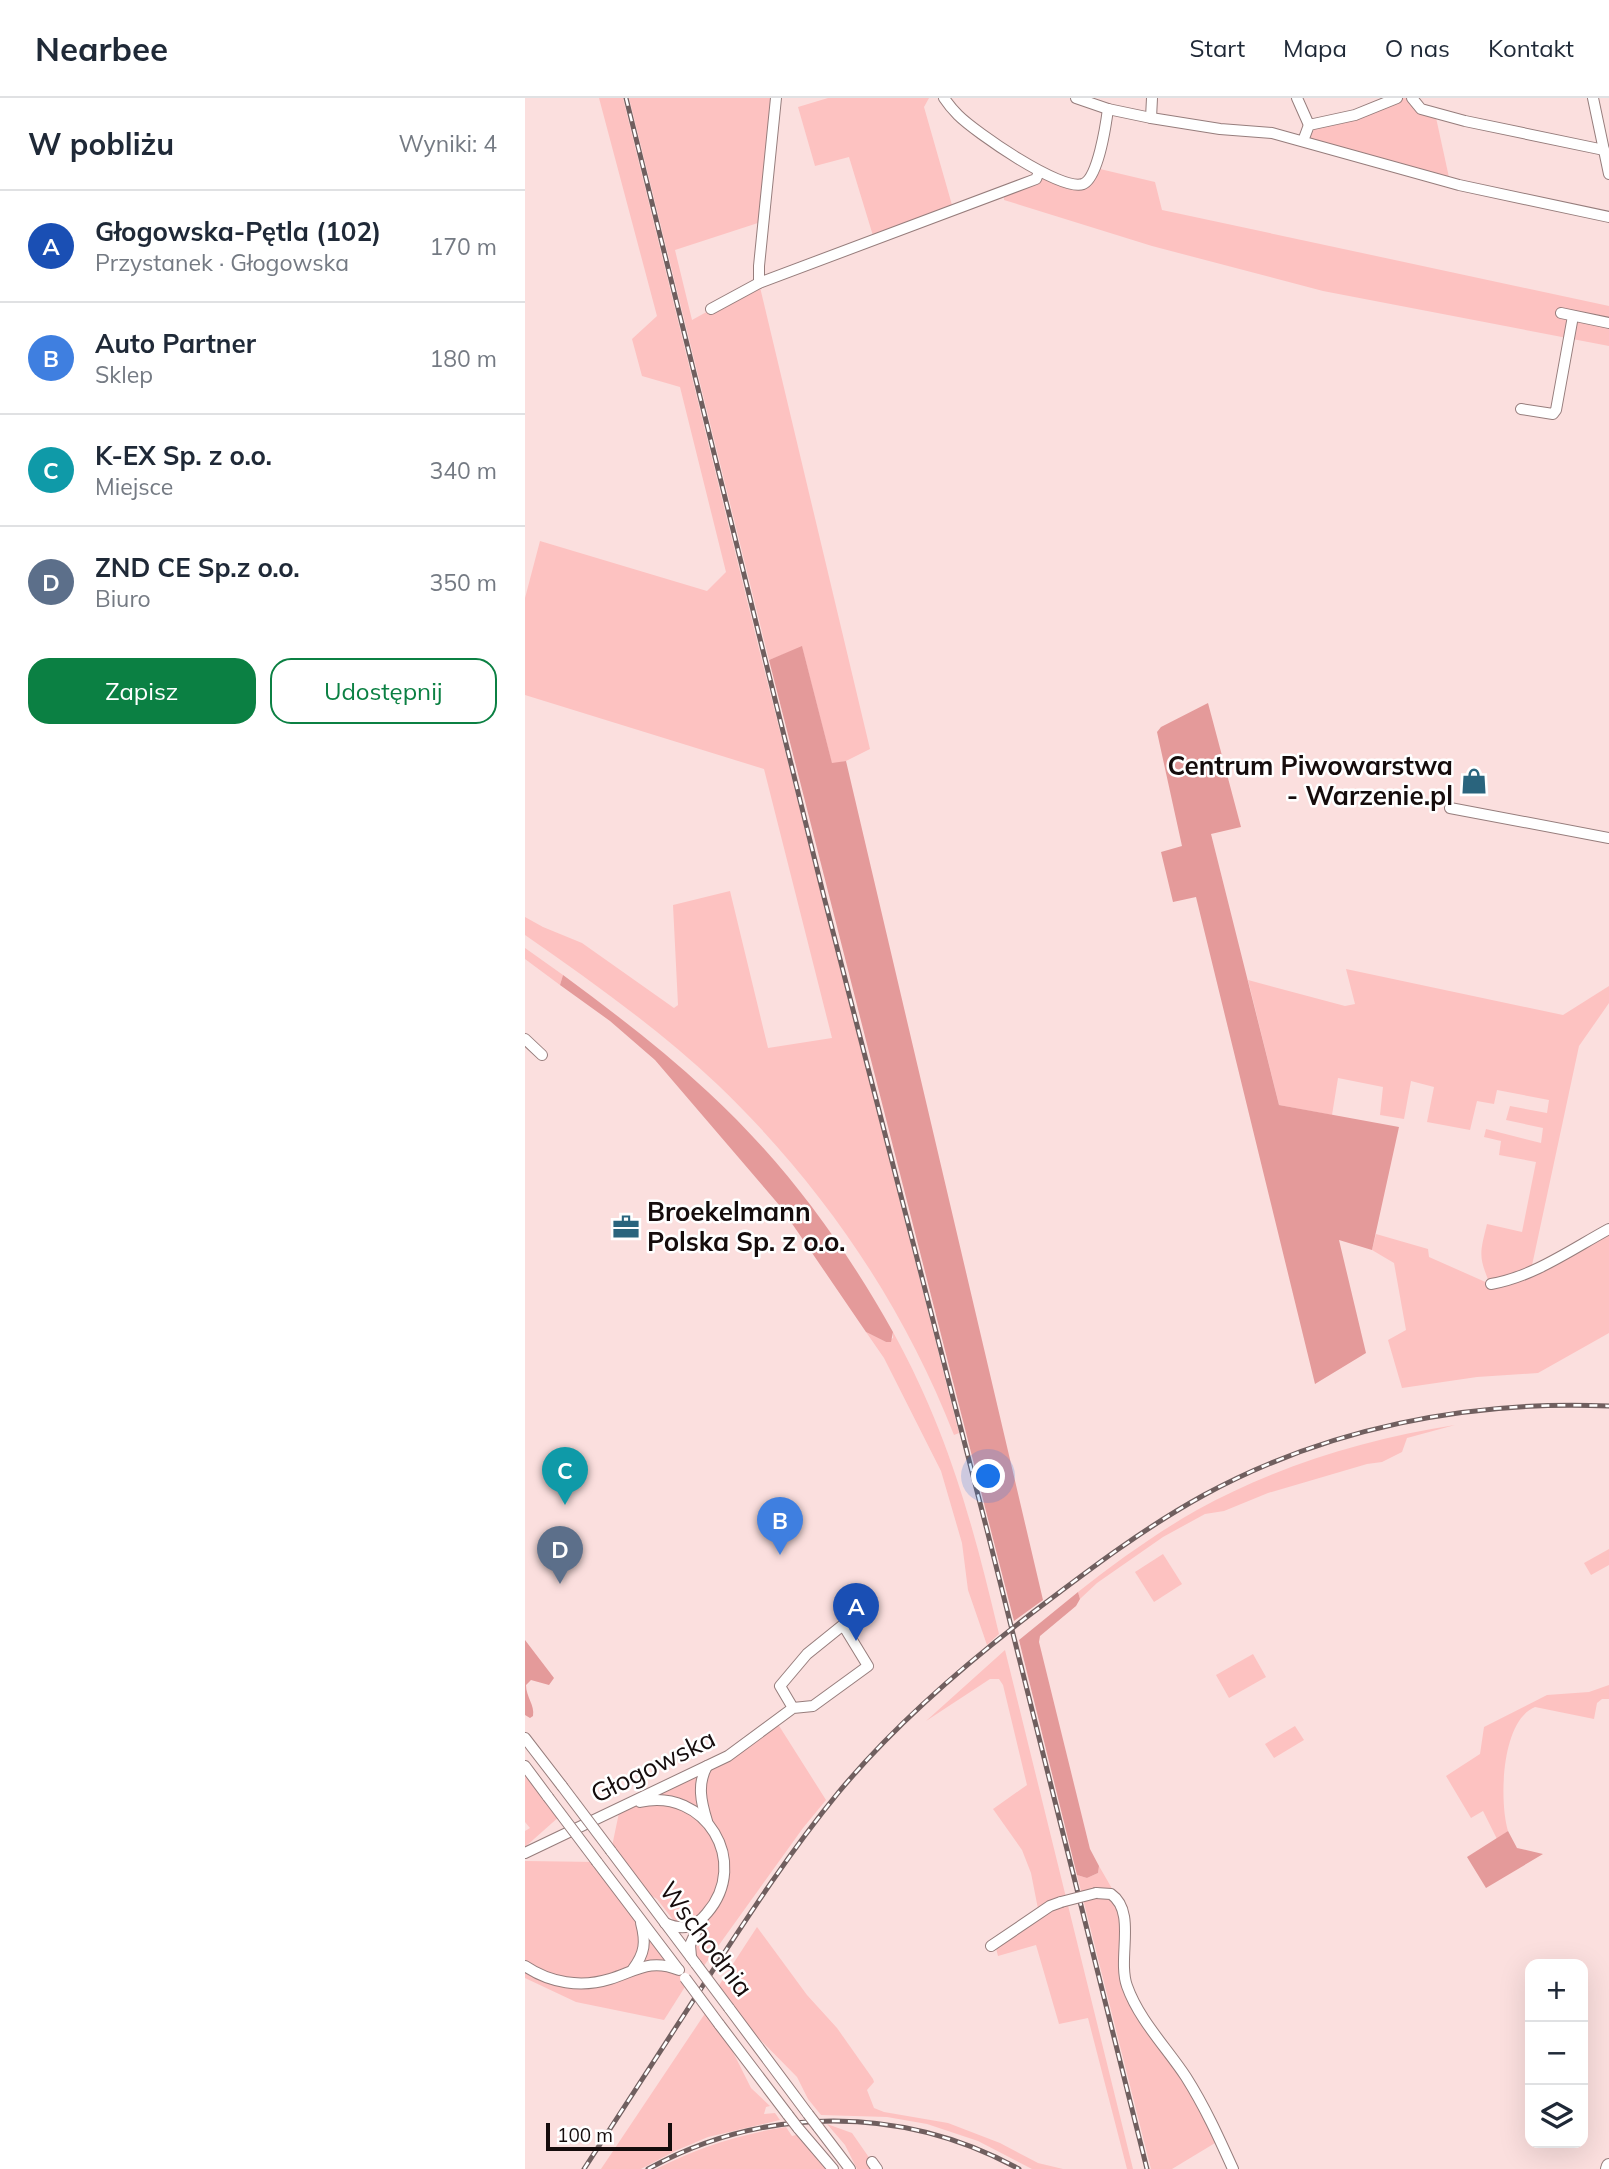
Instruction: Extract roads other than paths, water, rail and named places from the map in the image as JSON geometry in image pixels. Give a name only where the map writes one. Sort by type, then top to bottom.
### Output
[{"type":"street","points":[[759,283],[776,98]]},
{"type":"street","points":[[944,98],[958,115],[986,138],[1039,172],[1072,185],[1084,184],[1090,179],[1108,109]]},
{"type":"street","points":[[1076,98],[1108,109],[1151,118],[1220,129],[1272,133],[1459,185],[1609,217]]},
{"type":"street","points":[[1151,98],[1151,118]]},
{"type":"street","points":[[1297,98],[1309,125],[1303,141]]},
{"type":"street","points":[[1309,125],[1355,115],[1397,98]]},
{"type":"street","points":[[1412,98],[1421,109],[1435,113],[1604,150]]},
{"type":"street","points":[[1593,98],[1609,174]]},
{"type":"street","points":[[711,309],[759,283],[1036,180],[1039,172]]},
{"type":"street","points":[[1561,313],[1609,323]]},
{"type":"street","points":[[1521,409],[1553,414],[1556,410],[1573,316]]},
{"type":"street","points":[[1450,808],[1609,838]]},
{"type":"street","points":[[525,1039],[542,1055]]},
{"type":"street","points":[[1491,1284],[1504,1282],[1531,1270],[1609,1229]]},
{"type":"street","name":"Głogowska","points":[[525,1853],[707,1766],[740,1748],[793,1708],[813,1706],[867,1666],[843,1625],[807,1654],[780,1686],[793,1708]]},
{"type":"street","name":"Wschodnia","points":[[525,1738],[850,2169]]},
{"type":"street","name":"Wschodnia","points":[[525,1766],[788,2115],[833,2169]]},
{"type":"street","points":[[694,1962],[689,1947],[701,1920],[716,1901],[725,1875],[720,1844],[709,1824],[701,1792],[702,1775],[707,1766]]},
{"type":"street","points":[[621,1808],[646,1800],[671,1801],[693,1810],[709,1824]]},
{"type":"street","points":[[991,1946],[1049,1906],[1061,1902],[1096,1893],[1111,1894],[1121,1903],[1125,1925],[1122,1960],[1127,1987],[1195,2092],[1233,2169]]},
{"type":"street","points":[[633,1969],[645,1948],[639,1917]]},
{"type":"street","points":[[665,1923],[677,1928],[687,1928],[701,1920]]},
{"type":"street","points":[[525,1966],[552,1980],[576,1983],[608,1980],[633,1969],[658,1965],[682,1974]]},
{"type":"railway","points":[[626,98],[824,897],[988,1534],[1147,2169]]},
{"type":"railway","points":[[584,2169],[751,1913],[838,1793],[883,1743],[932,1696],[1009,1631],[1077,1579],[1139,1535],[1204,1495],[1299,1452],[1400,1423],[1452,1414],[1556,1405],[1609,1406]]},
{"type":"railway","points":[[648,2169],[692,2148],[739,2133],[786,2124],[833,2121],[881,2124],[928,2133],[975,2148],[1019,2169]]},
{"type":"place","name":"Centrum Piwowarstwa - Warzenie.pl","points":[[1474,781]]},
{"type":"place","name":"Broekelmann Polska Sp. z o.o.","points":[[626,1227]]},
{"type":"place","name":"K-EX Sp. z o.o.","points":[[565,1505]]},
{"type":"place","name":"Auto Partner","points":[[780,1555]]},
{"type":"place","name":"ZND CE Sp.z o.o.","points":[[560,1584]]},
{"type":"place","name":"Głogowska-Pętla (102)","points":[[856,1641]]}]
